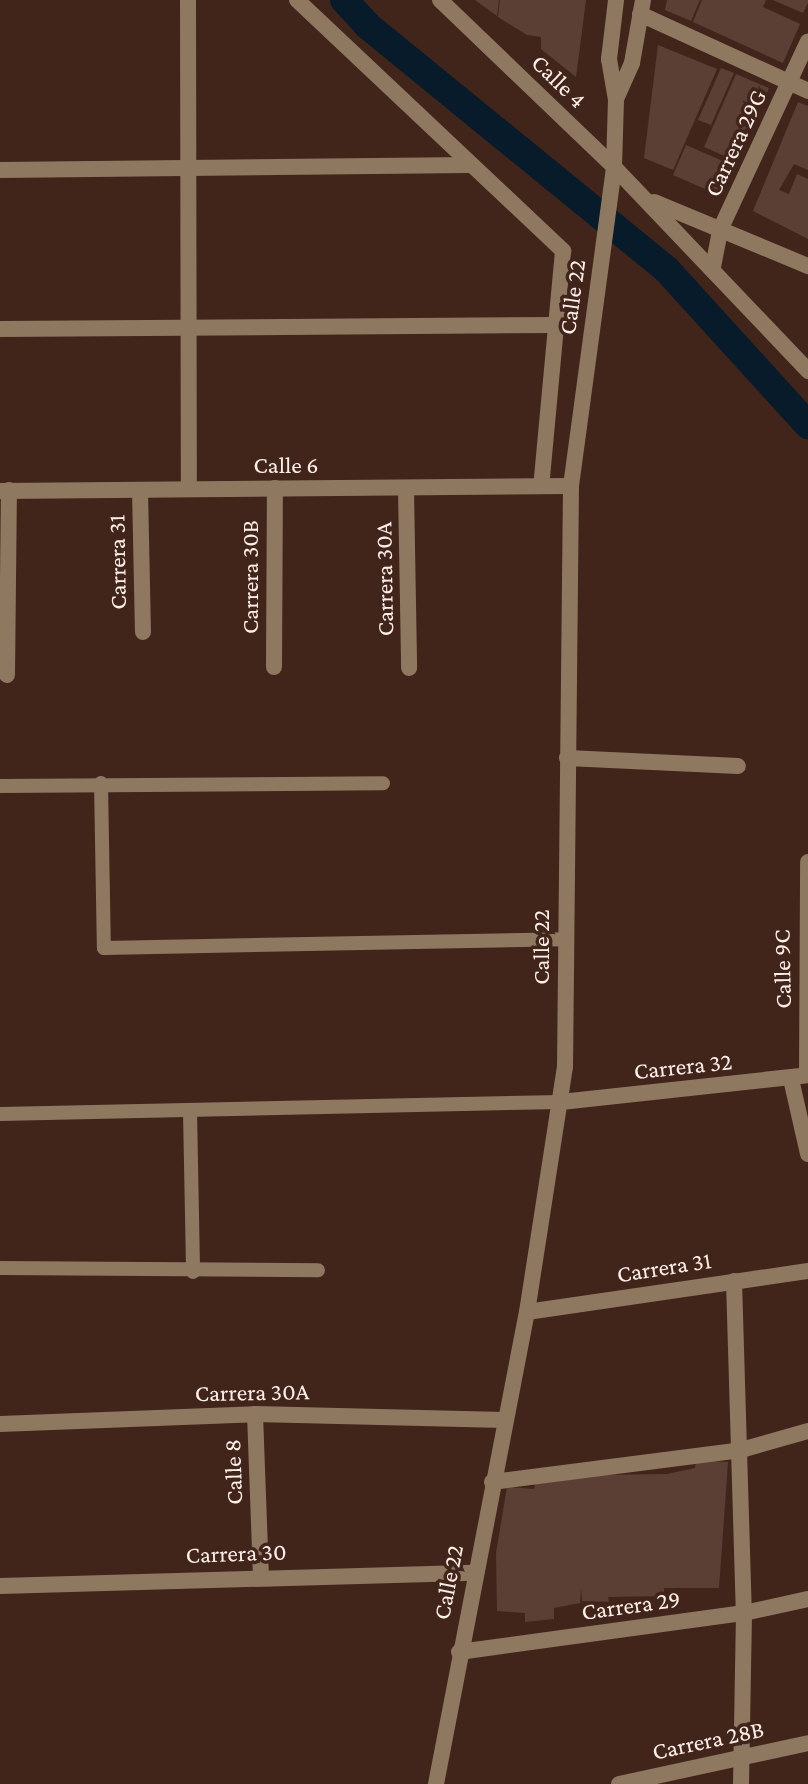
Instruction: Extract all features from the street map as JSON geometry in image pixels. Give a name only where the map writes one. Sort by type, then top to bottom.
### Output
[{"type":"street","points":[[188,0],[189,489]]},
{"type":"street","points":[[297,0],[563,251],[541,486]]},
{"type":"street","name":"Calle 22","points":[[436,1784],[474,1573],[527,1312],[561,1102],[571,486],[614,167],[616,100],[609,59],[616,0]]},
{"type":"street","name":"Calle 4","points":[[447,3],[713,267],[808,371]]},
{"type":"street","points":[[641,7],[808,91]]},
{"type":"street","name":"Calle 22","points":[[616,100],[632,63],[641,7]]},
{"type":"street","name":"Carrera 29G","points":[[713,267],[720,230],[808,41]]},
{"type":"street","points":[[0,170],[470,165]]},
{"type":"street","name":"Calle 4","points":[[644,198],[808,266]]},
{"type":"street","points":[[0,329],[558,325]]},
{"type":"street","name":"Calle 6","points":[[4,490],[571,486]]},
{"type":"street","name":"Carrera 30B","points":[[274,667],[275,488]]},
{"type":"street","name":"Carrera 30A","points":[[406,489],[409,668]]},
{"type":"street","points":[[4,490],[7,675]]},
{"type":"street","name":"Carrera 31","points":[[140,490],[143,632]]},
{"type":"street","points":[[567,758],[738,766]]},
{"type":"street","name":"Calle 9C","points":[[808,862],[802,1076],[808,1154]]},
{"type":"street","name":"Carrera 32","points":[[561,1102],[802,1076]]},
{"type":"street","name":"Carrera 31","points":[[527,1312],[808,1271]]},
{"type":"street","points":[[734,1281],[744,1613],[741,1784]]},
{"type":"street","name":"Carrera 30A","points":[[0,1424],[255,1414],[505,1420]]},
{"type":"street","name":"Calle 8","points":[[255,1414],[261,1575]]},
{"type":"street","points":[[492,1482],[741,1450],[808,1431]]},
{"type":"street","name":"Carrera 30","points":[[0,1586],[261,1575],[474,1573]]},
{"type":"street","name":"Carrera 29","points":[[459,1652],[744,1613],[808,1599]]},
{"type":"street","name":"Carrera 28B","points":[[619,1784],[808,1743]]},
{"type":"lane","points":[[101,783],[104,948],[565,939]]},
{"type":"lane","points":[[0,786],[383,783]]},
{"type":"lane","points":[[0,1114],[561,1102]]},
{"type":"lane","points":[[190,1111],[193,1272]]},
{"type":"lane","points":[[0,1268],[193,1272],[318,1270]]},
{"type":"building","points":[[475,0],[499,0],[497,16]]},
{"type":"building","points":[[500,0],[586,0],[576,77],[541,49],[541,37],[527,35],[498,17]]},
{"type":"building","points":[[667,0],[700,0],[691,21],[665,10]]},
{"type":"building","points":[[702,0],[766,0],[763,7],[800,24],[783,63],[693,22]]},
{"type":"building","points":[[773,0],[808,0],[808,3],[803,13]]},
{"type":"building","points":[[658,45],[717,69],[673,170],[644,158]]},
{"type":"building","points":[[721,68],[734,73],[711,125],[698,120]]},
{"type":"building","points":[[736,74],[769,88],[736,161],[704,147]]},
{"type":"building","points":[[798,102],[808,106],[808,170],[794,164],[779,190],[789,194],[797,174],[808,179],[808,239],[753,211]]},
{"type":"building","points":[[686,145],[734,166],[721,196],[673,175]]},
{"type":"building","points":[[696,1460],[728,1462],[719,1588],[664,1588],[664,1596],[608,1597],[609,1602],[582,1601],[581,1588],[580,1603],[554,1608],[554,1619],[525,1622],[525,1613],[497,1611],[496,1553],[507,1487],[534,1489],[537,1476],[667,1474],[695,1468]]},
{"type":"waterway","points":[[344,0],[368,26],[667,270],[808,425]]}]
